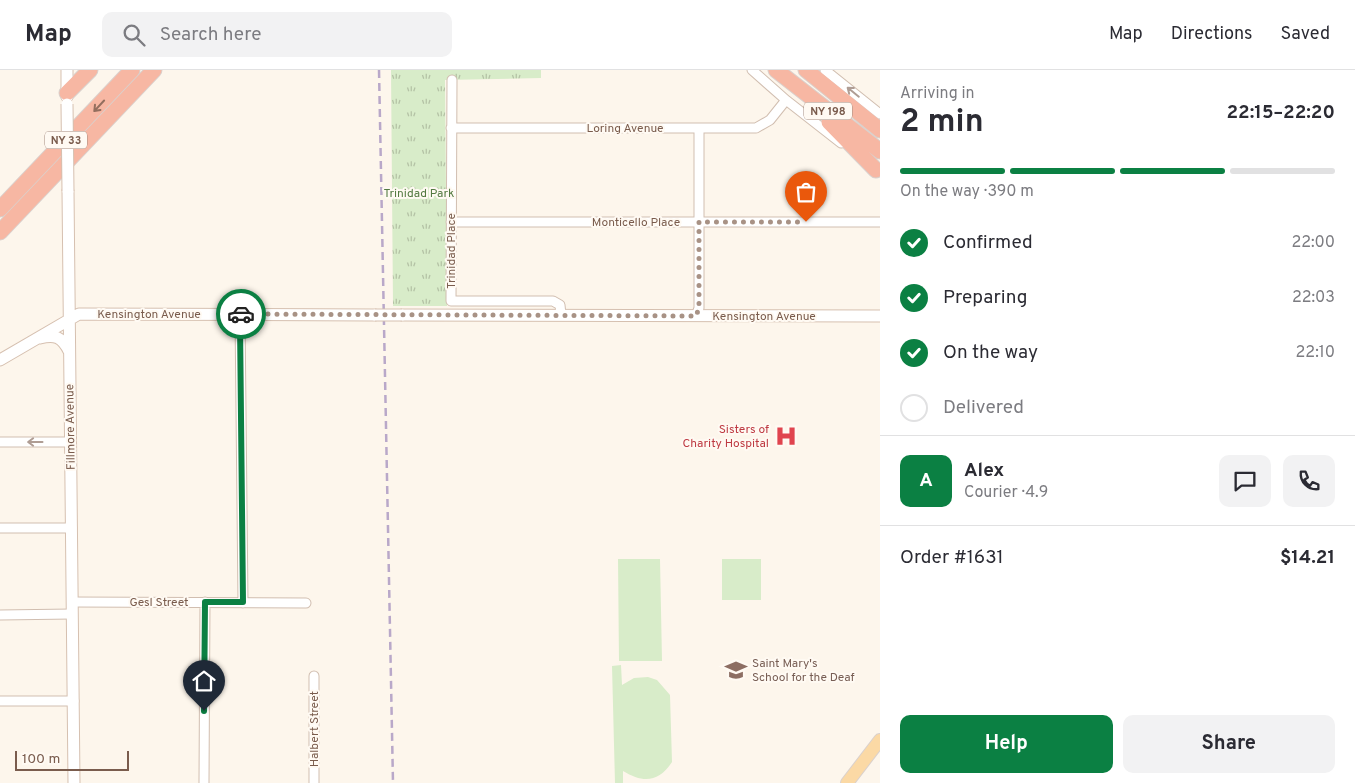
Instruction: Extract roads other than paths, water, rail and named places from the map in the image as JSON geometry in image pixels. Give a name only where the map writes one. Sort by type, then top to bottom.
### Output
[{"type":"highway","points":[[67,99],[90,70]]},
{"type":"highway","name":"NY 33","points":[[0,209],[132,70]]},
{"type":"highway","name":"NY 33","points":[[0,232],[154,70]]},
{"type":"highway","name":"NY 198","points":[[776,70],[880,151]]},
{"type":"highway","name":"NY 198","points":[[806,70],[878,122]]},
{"type":"highway","points":[[790,82],[878,172]]},
{"type":"main road","points":[[848,783],[880,740]]},
{"type":"street","name":"Fillmore Avenue","points":[[67,70],[74,783]]},
{"type":"street","points":[[752,70],[786,100],[878,172]]},
{"type":"street","points":[[825,70],[878,122]]},
{"type":"street","name":"Trinidad Place","points":[[452,80],[451,301],[553,301],[560,305],[561,315]]},
{"type":"street","name":"Loring Avenue","points":[[451,128],[756,128],[770,120],[786,100]]},
{"type":"street","points":[[696,316],[699,308],[699,128]]},
{"type":"street","name":"Monticello Place","points":[[451,222],[880,222]]},
{"type":"street","name":"Kensington Avenue","points":[[0,360],[79,314],[880,316]]},
{"type":"street","points":[[240,314],[243,602]]},
{"type":"street","points":[[34,340],[50,336],[58,338],[65,343],[70,353]]},
{"type":"street","points":[[0,442],[71,442]]},
{"type":"street","points":[[0,528],[72,528]]},
{"type":"street","name":"Gesl Street","points":[[72,602],[306,603]]},
{"type":"street","points":[[204,783],[205,602]]},
{"type":"street","points":[[0,614],[72,614]]},
{"type":"street","name":"Halbert Street","points":[[314,676],[314,783]]},
{"type":"street","points":[[0,701],[74,701]]},
{"type":"railway","points":[[379,70],[393,783]]},
{"type":"place","name":"Sisters of Charity Hospital","points":[[786,436]]},
{"type":"place","name":"Saint Mary's School for the Deaf","points":[[736,670]]},
{"type":"park label","name":"Trinidad Park","points":[[419,193]]}]
